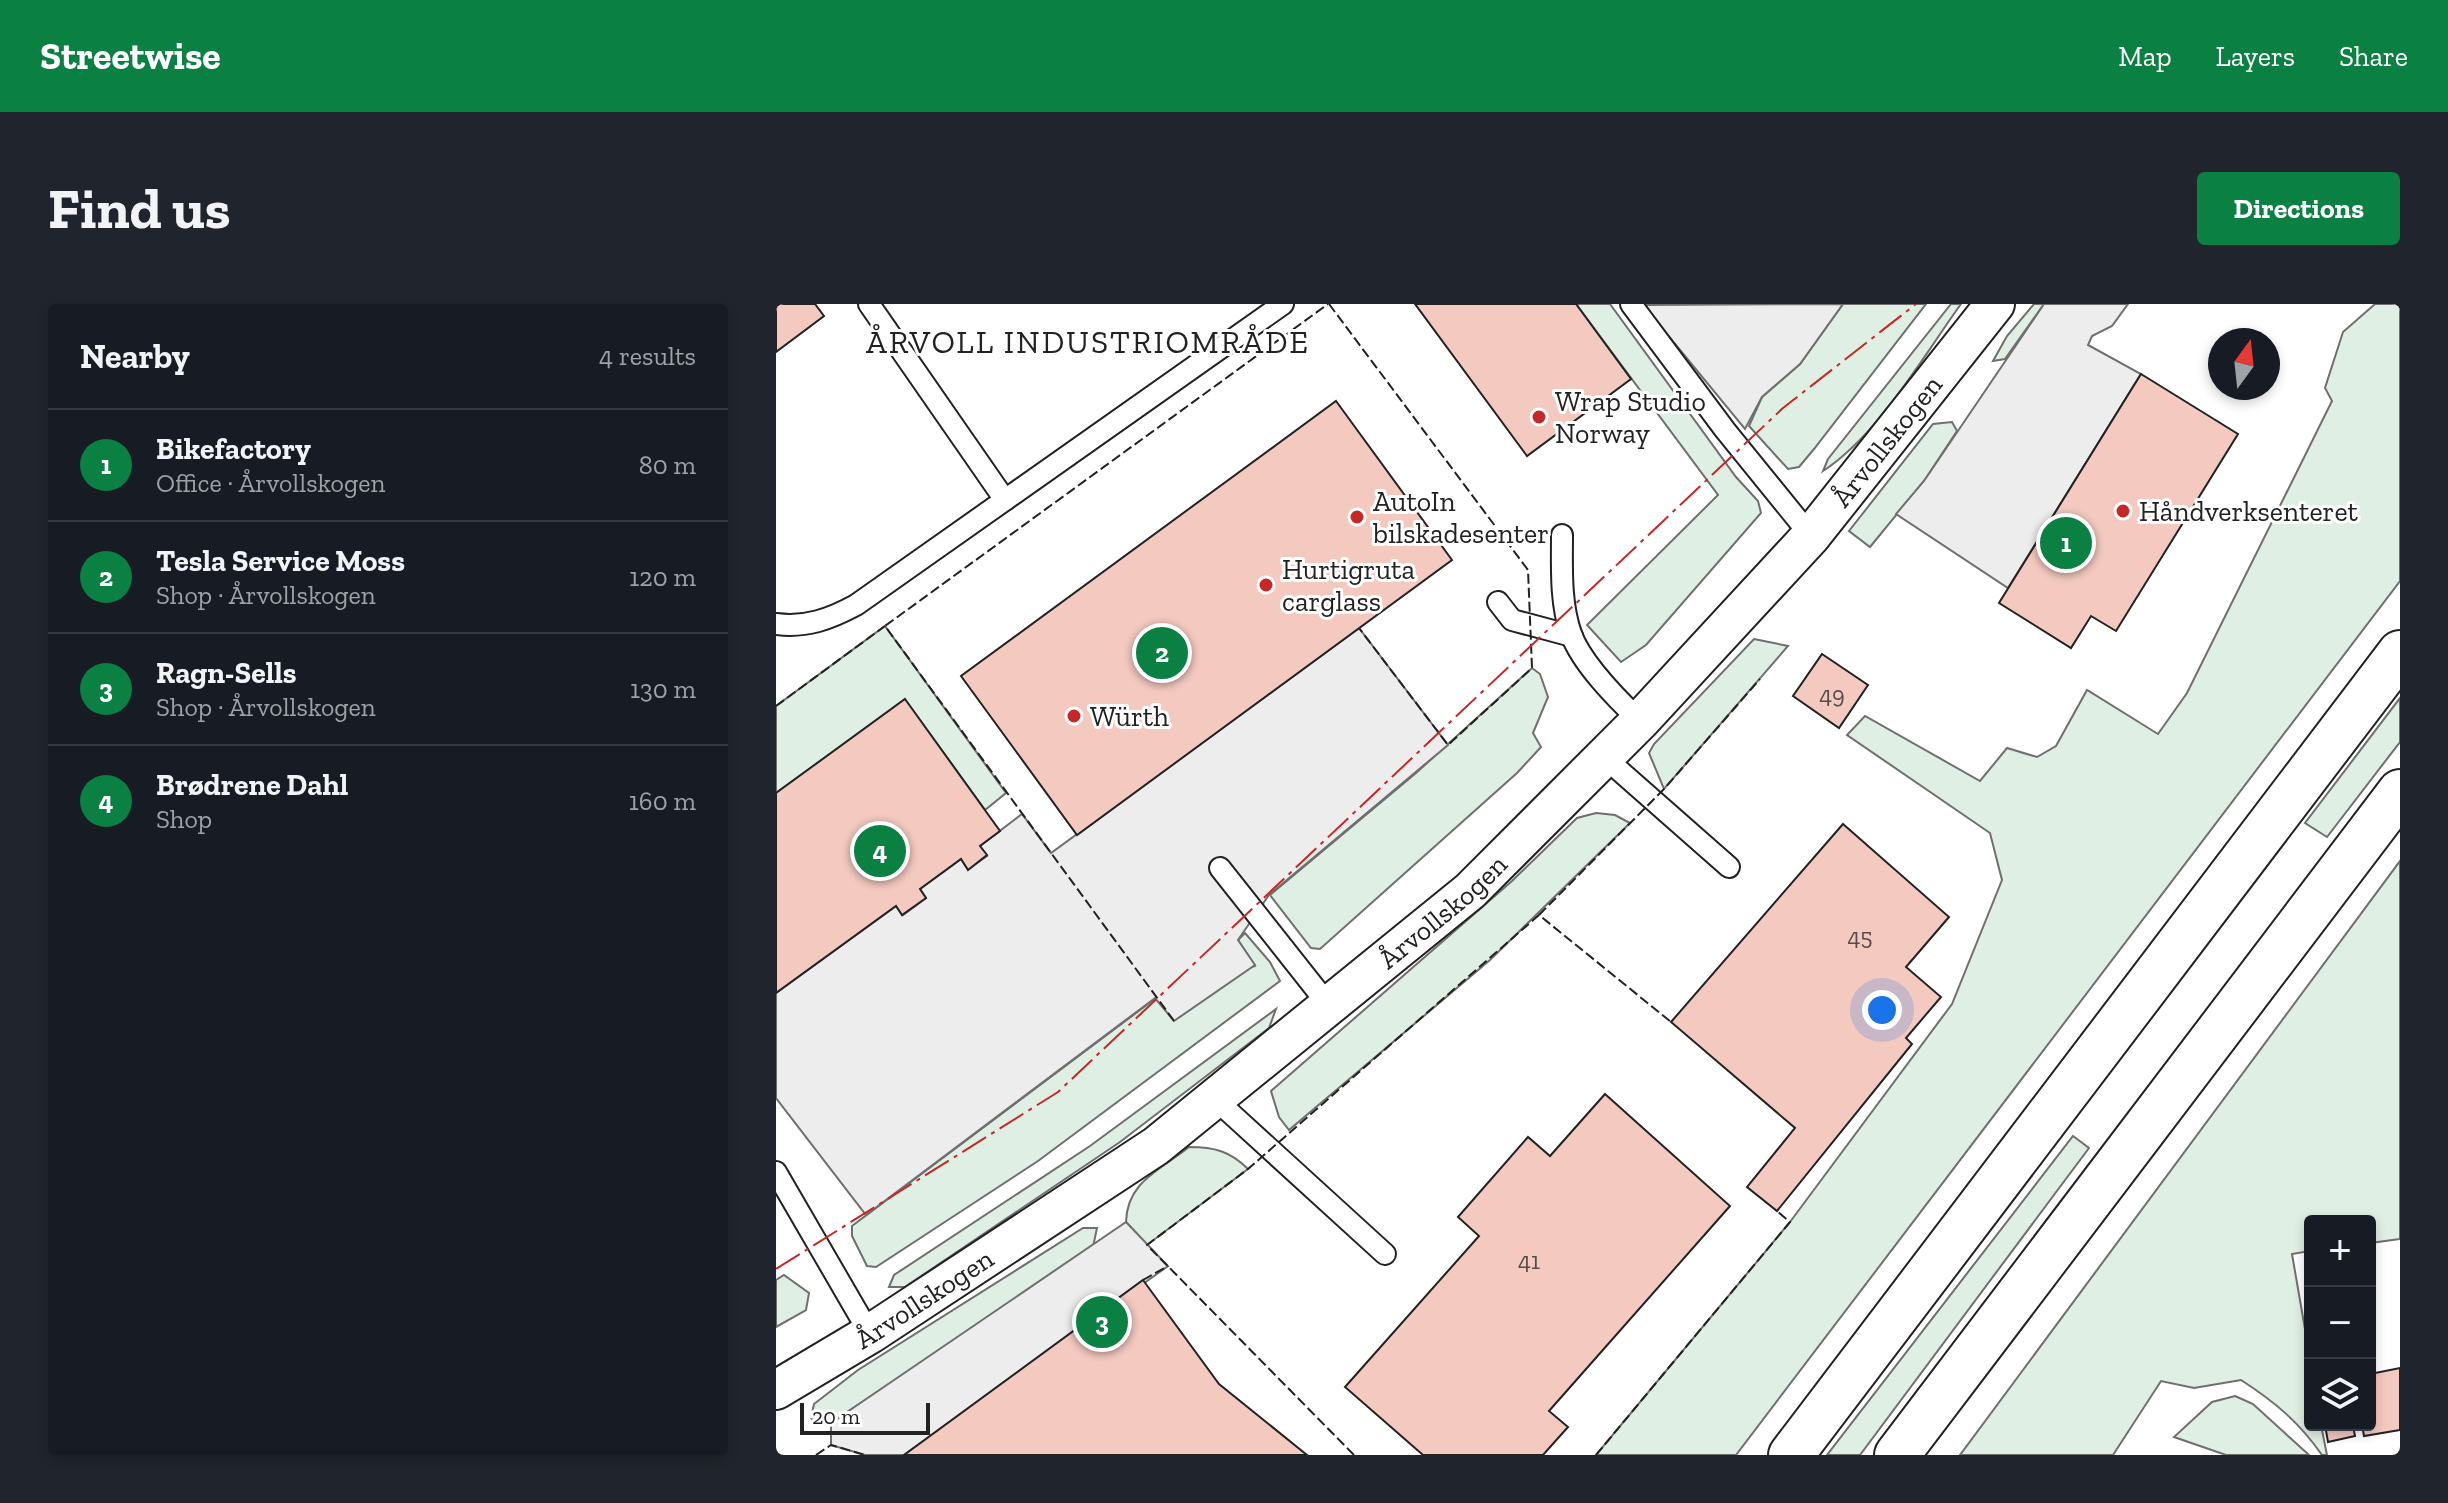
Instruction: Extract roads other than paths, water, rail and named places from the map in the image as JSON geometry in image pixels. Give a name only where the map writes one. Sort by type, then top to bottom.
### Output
[{"type":"highway","points":[[1791,1455],[2400,653]]},
{"type":"highway","points":[[1897,1455],[2400,792]]},
{"type":"street","name":"Årvollskogen","points":[[776,1390],[870,1334],[1156,1146],[1470,891],[1640,721],[1811,536],[1995,304]]},
{"type":"lane","points":[[869,304],[1005,500]]},
{"type":"lane","points":[[776,624],[797,627],[835,617],[1283,304]]},
{"type":"lane","points":[[1631,304],[1725,430],[1811,536]]},
{"type":"lane","points":[[1562,535],[1563,595],[1572,636],[1610,692],[1640,721]]},
{"type":"lane","points":[[1498,602],[1512,620],[1572,636]]},
{"type":"lane","points":[[1604,757],[1729,867]]},
{"type":"lane","points":[[1220,868],[1330,1007]]},
{"type":"lane","points":[[1215,1099],[1385,1254]]},
{"type":"lane","points":[[776,1172],[870,1334]]},
{"type":"place","name":"Wrap Studio Norway","points":[[1539,417]]},
{"type":"place","name":"Håndverksenteret","points":[[2123,511]]},
{"type":"place","name":"AutoIn bilskadesenter","points":[[1357,517]]},
{"type":"place","name":"Bikefactory","points":[[2066,543]]},
{"type":"place","name":"Hurtigruta carglass","points":[[1266,585]]},
{"type":"place","name":"Tesla Service Moss","points":[[1162,653]]},
{"type":"place","name":"Würth","points":[[1074,716]]},
{"type":"place","name":"Brødrene Dahl","points":[[880,851]]},
{"type":"place","name":"Ragn-Sells","points":[[1102,1322]]},
{"type":"district","name":"ÅRVOLL INDUSTRIOMRÅDE","points":[[1088,342]]}]
